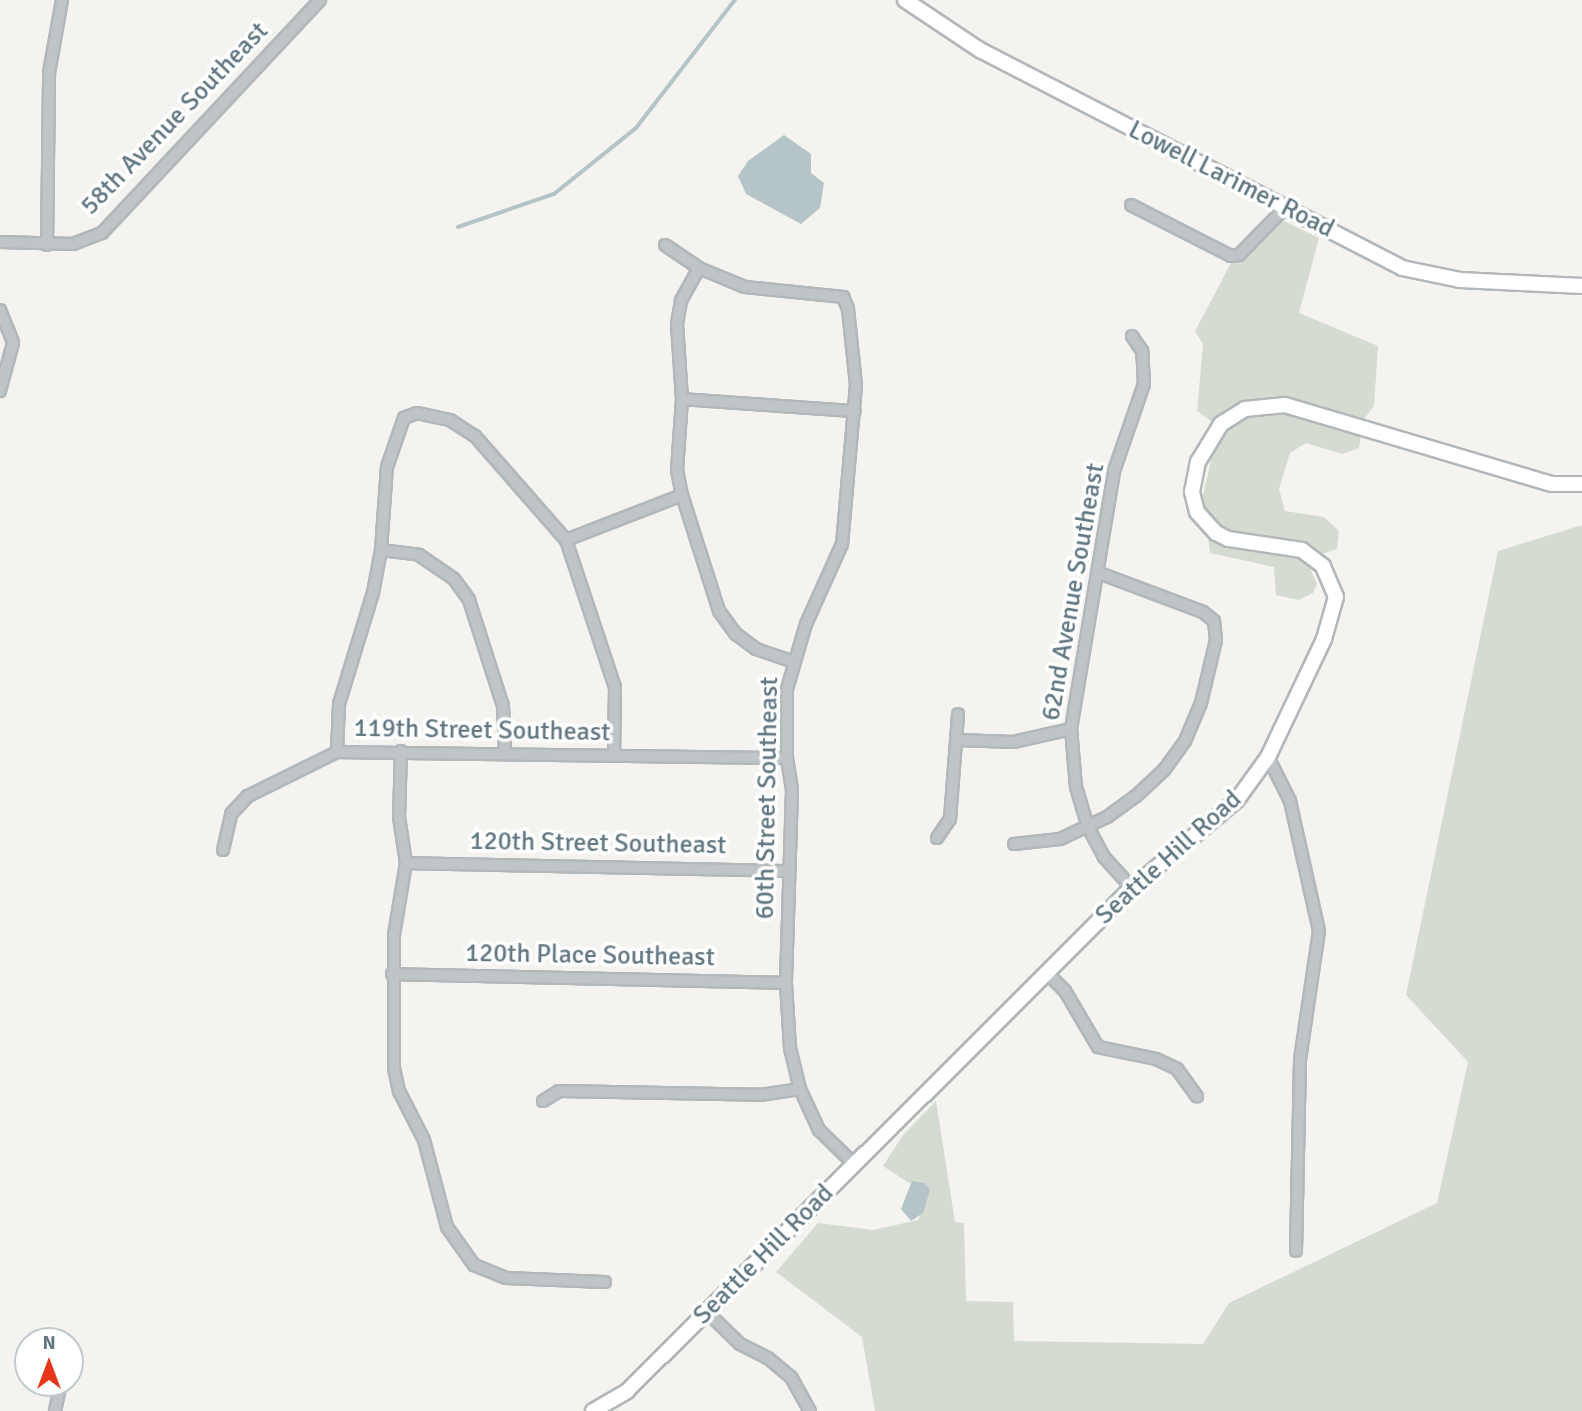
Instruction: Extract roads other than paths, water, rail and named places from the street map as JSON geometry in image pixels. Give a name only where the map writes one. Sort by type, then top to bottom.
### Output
[{"type":"main road","name":"Lowell Larimer Road","points":[[905,0],[980,50],[1402,268],[1460,280],[1582,286]]},
{"type":"main road","name":"Seattle Hill Road","points":[[593,1411],[627,1391],[1132,888],[1237,800],[1268,757],[1324,639],[1336,597],[1323,566],[1302,550],[1228,539],[1216,533],[1197,512],[1192,492],[1196,470],[1221,424],[1245,410],[1285,405],[1552,484],[1582,484]]},
{"type":"street","points":[[47,245],[49,73],[62,0]]},
{"type":"street","name":"58th Avenue Southeast","points":[[3,245],[74,244],[114,223],[320,0]]},
{"type":"street","points":[[1131,205],[1231,256],[1240,255],[1285,208]]},
{"type":"street","points":[[665,245],[699,268],[681,301],[677,324],[682,399],[677,470],[682,495],[719,611],[736,634],[756,649],[794,662]]},
{"type":"street","name":"60th Street Southeast","points":[[699,268],[754,289],[843,298],[856,385],[842,544],[794,662],[787,689],[787,758],[792,790],[786,984],[790,1048],[800,1089],[819,1129],[855,1165]]},
{"type":"street","points":[[0,310],[13,343],[0,391]]},
{"type":"street","name":"62nd Avenue Southeast","points":[[1132,337],[1142,351],[1144,384],[1114,471],[1100,573],[1083,643],[1071,729],[1076,788],[1088,827],[1104,857],[1132,888]]},
{"type":"street","points":[[682,399],[855,411]]},
{"type":"street","points":[[337,752],[339,704],[373,593],[381,550],[383,485],[404,418],[417,413],[450,419],[475,436],[566,540],[615,687],[614,755]]},
{"type":"street","points":[[566,540],[682,495]]},
{"type":"street","points":[[381,550],[419,555],[454,579],[469,600],[503,706],[505,754]]},
{"type":"street","points":[[1014,844],[1060,839],[1088,827],[1135,797],[1164,770],[1185,741],[1200,703],[1216,640],[1214,621],[1203,612],[1100,573]]},
{"type":"street","points":[[937,838],[950,819],[957,714]]},
{"type":"street","points":[[957,740],[1013,742],[1071,729]]},
{"type":"street","points":[[401,751],[399,817],[407,863],[394,935],[394,1069],[399,1091],[424,1140],[447,1227],[474,1265],[506,1278],[606,1282]]},
{"type":"street","name":"119th Street Southeast","points":[[223,850],[231,814],[248,796],[337,752],[787,758]]},
{"type":"street","points":[[1268,757],[1290,801],[1319,930],[1300,1060],[1296,1251]]},
{"type":"street","name":"120th Street Southeast","points":[[407,863],[789,872]]},
{"type":"street","points":[[1046,972],[1065,991],[1098,1047],[1156,1059],[1177,1069],[1197,1097]]},
{"type":"street","name":"120th Place Southeast","points":[[392,974],[786,984]]},
{"type":"street","points":[[543,1101],[559,1091],[760,1095],[800,1089]]},
{"type":"street","points":[[707,1312],[740,1344],[791,1377],[810,1411]]},
{"type":"waterway","points":[[458,227],[554,194],[636,128],[735,0]]}]
